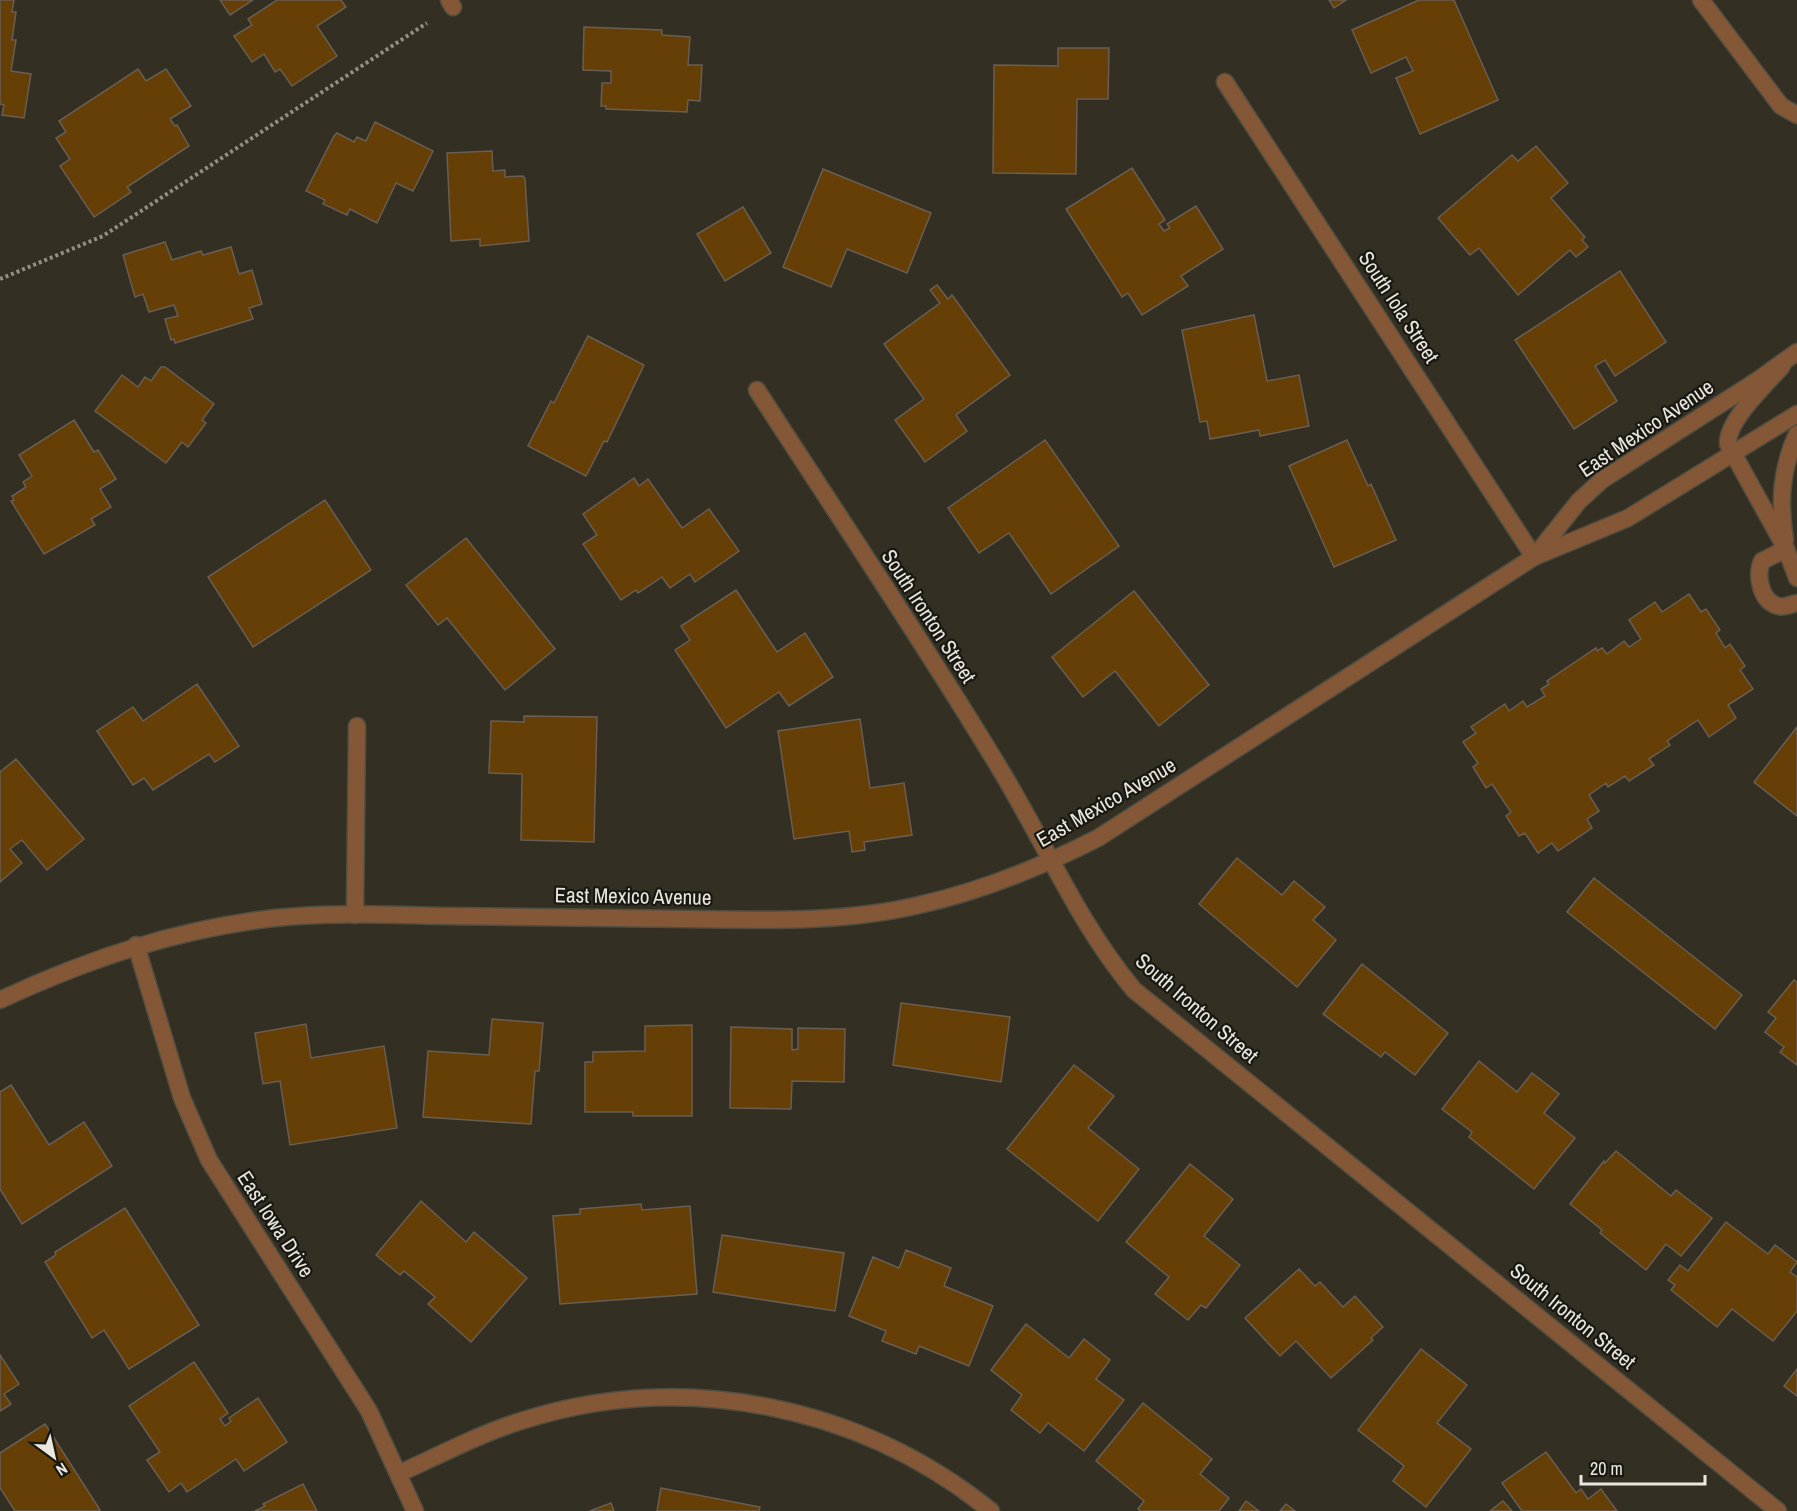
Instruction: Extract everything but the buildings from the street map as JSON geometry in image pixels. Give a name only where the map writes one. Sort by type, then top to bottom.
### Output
[{"type":"street","points":[[1701,0],[1781,106],[1797,115]]},
{"type":"street","name":"South Iola Street","points":[[1225,82],[1534,557]]},
{"type":"street","points":[[1794,354],[1727,432],[1732,455],[1786,549],[1797,578]]},
{"type":"street","name":"East Mexico Avenue","points":[[1534,557],[1579,501],[1602,480],[1758,380],[1794,354]]},
{"type":"street","name":"South Ironton Street","points":[[757,390],[1000,769],[1080,915],[1109,960],[1134,990],[1778,1511]]},
{"type":"street","name":"East Mexico Avenue","points":[[0,1000],[63,971],[136,945],[200,929],[266,920],[355,915],[775,920],[851,917],[917,906],[982,888],[1051,861],[1144,810],[1534,557],[1628,518],[1797,414]]},
{"type":"street","points":[[1786,549],[1782,488],[1789,454],[1797,434]]},
{"type":"street","points":[[1786,549],[1762,561],[1757,572],[1763,592],[1770,602],[1780,607],[1797,603]]},
{"type":"street","points":[[355,915],[357,726]]},
{"type":"street","name":"East Iowa Drive","points":[[136,945],[182,1098],[208,1160],[369,1411],[400,1473],[415,1511]]},
{"type":"street","points":[[400,1473],[521,1421],[597,1402],[648,1397],[726,1399],[777,1407],[851,1429],[922,1462],[966,1490],[992,1511]]},
{"type":"path","points":[[0,279],[103,236],[451,3]]}]
